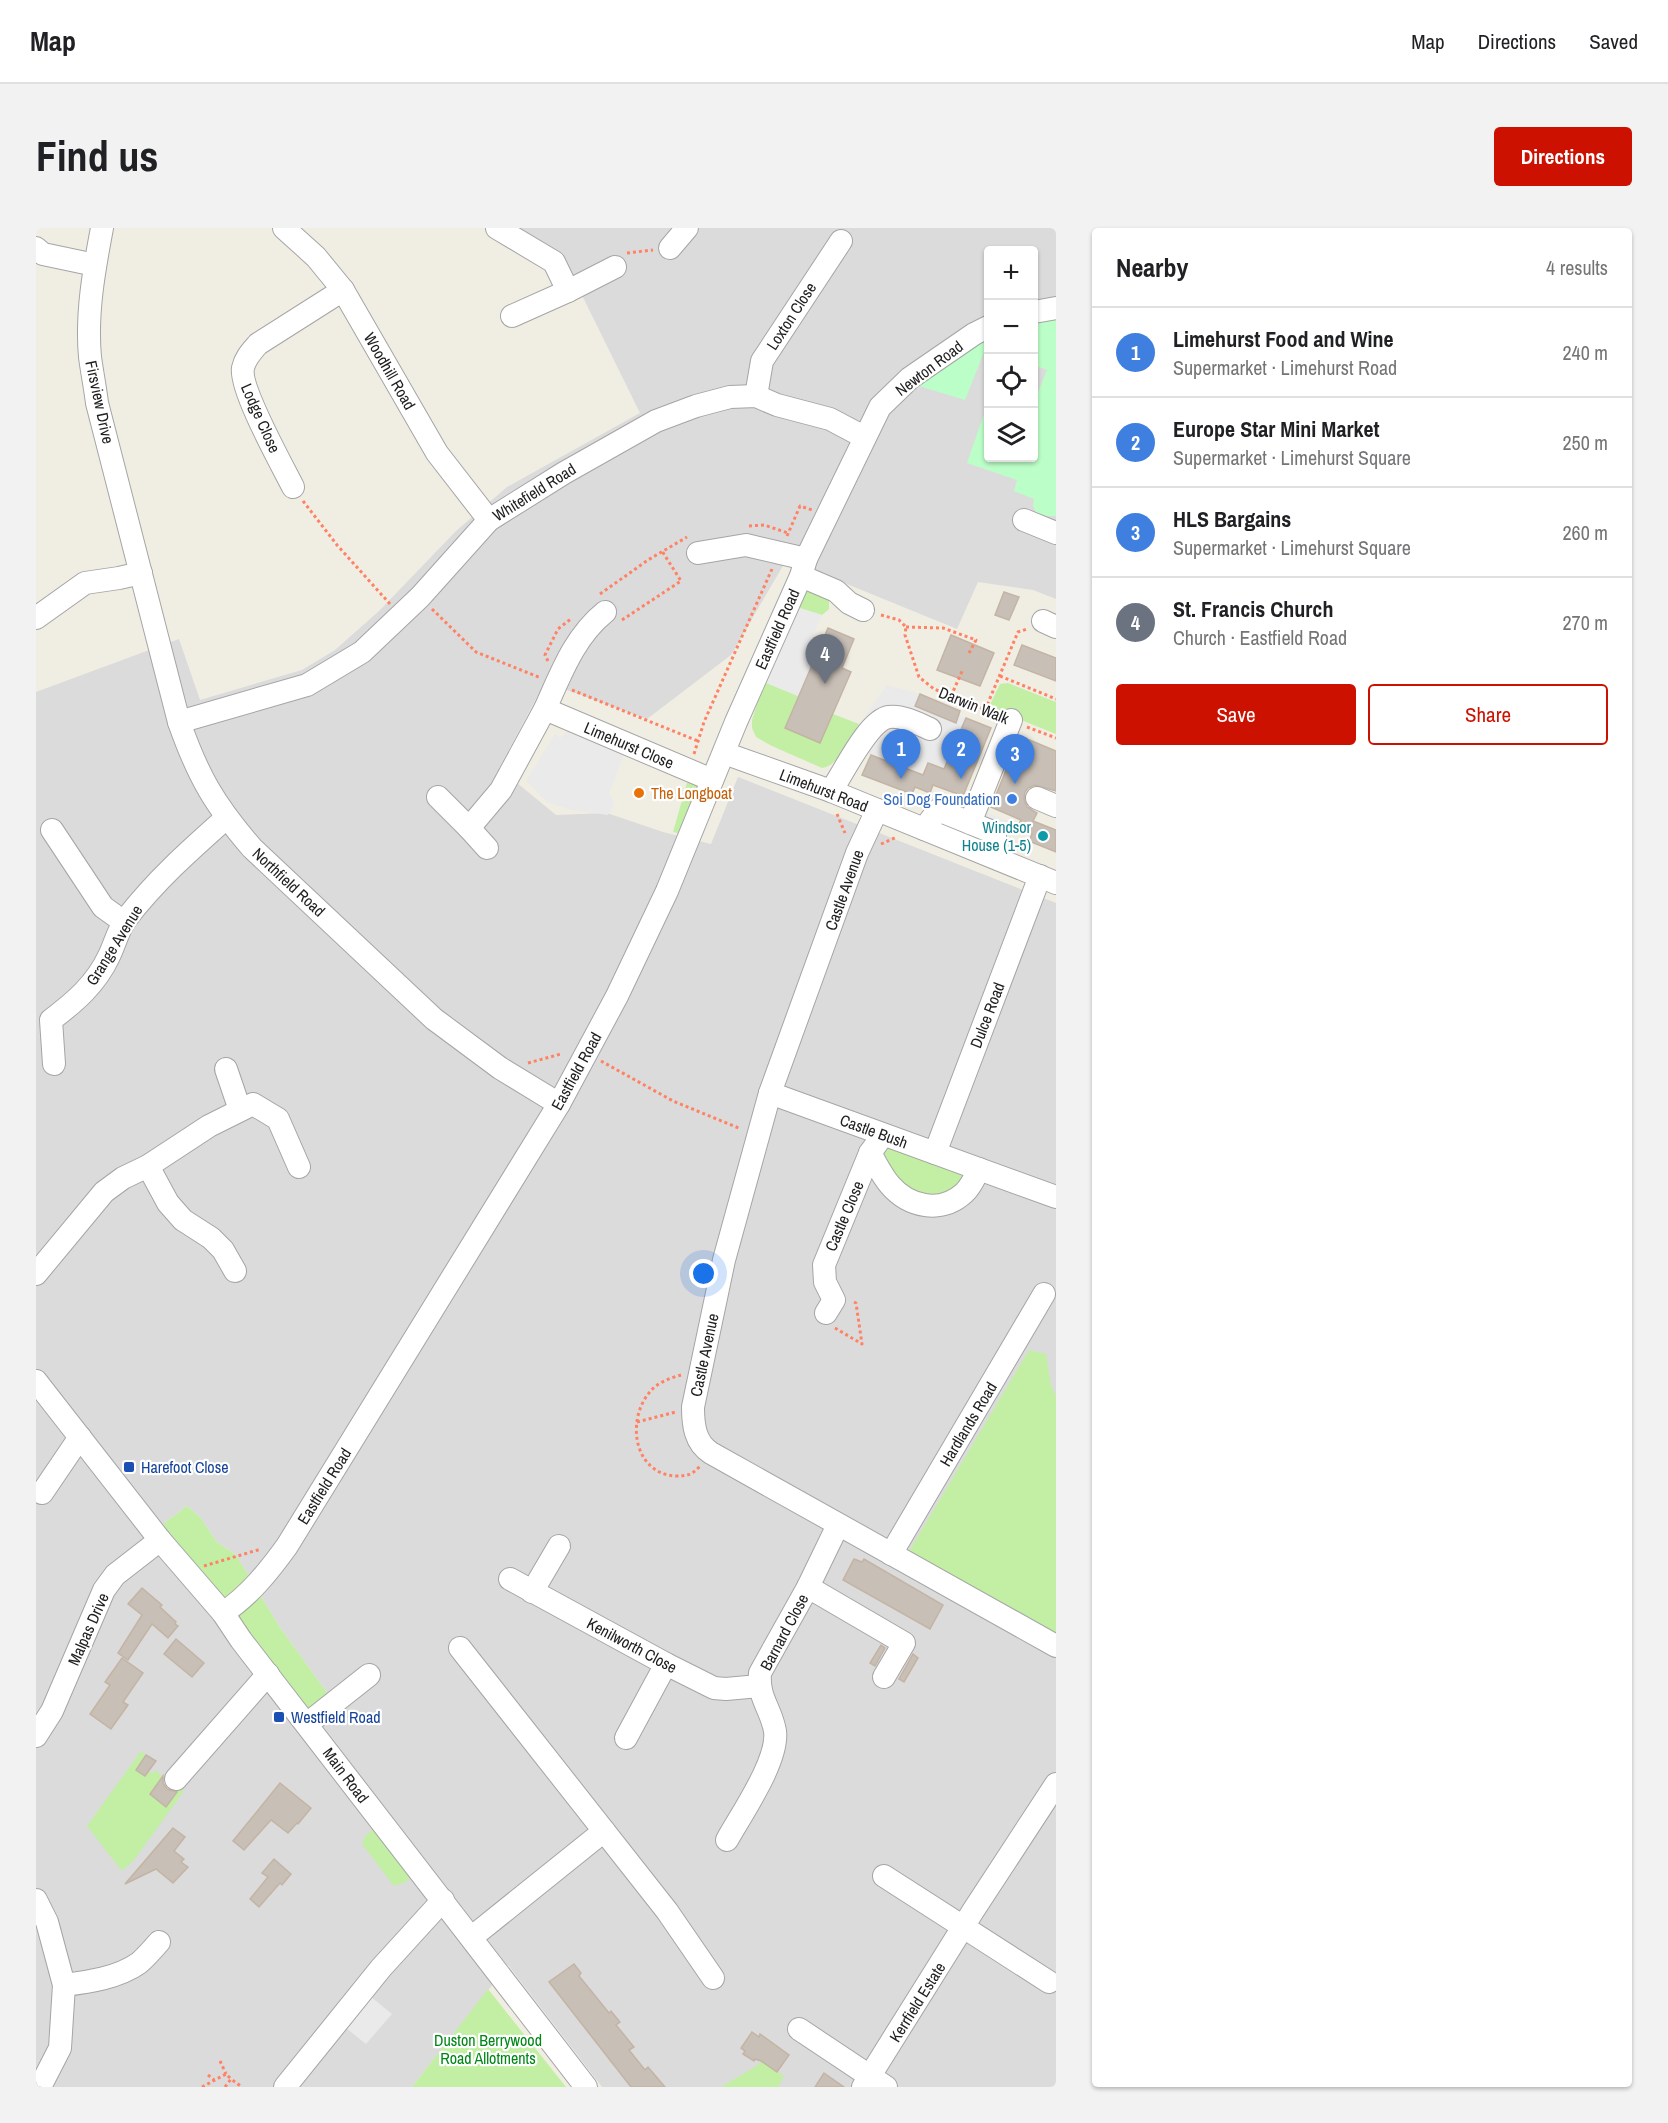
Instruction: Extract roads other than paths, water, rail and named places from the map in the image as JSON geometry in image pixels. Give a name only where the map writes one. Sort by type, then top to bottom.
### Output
[{"type":"street","name":"Firsview Drive","points":[[102,228],[94,265],[89,314],[90,356],[98,403],[141,573]]},
{"type":"street","name":"Woodhill Road","points":[[284,228],[316,257],[343,290],[437,453],[489,520]]},
{"type":"street","points":[[497,228],[554,262],[568,291]]},
{"type":"street","points":[[670,248],[687,228]]},
{"type":"street","name":"Loxton Close","points":[[756,396],[762,361],[841,241]]},
{"type":"street","points":[[36,248],[43,254],[94,265]]},
{"type":"street","points":[[512,316],[615,267]]},
{"type":"street","name":"Lodge Close","points":[[293,487],[249,395],[243,377],[243,367],[248,356],[258,344],[343,290]]},
{"type":"street","points":[[1038,311],[1056,308]]},
{"type":"street","name":"Newton Road","points":[[844,480],[880,407],[910,378],[984,329]]},
{"type":"street","name":"Whitefield Road","points":[[179,722],[308,685],[362,652],[420,597],[489,520],[564,473],[656,421],[696,406],[730,397],[756,396],[777,405],[830,419],[864,437]]},
{"type":"street","name":"Eastfield Road","points":[[223,1613],[254,1586],[287,1546],[559,1104],[617,996],[666,891],[736,722],[844,480]]},
{"type":"street","points":[[1023,520],[1056,533]]},
{"type":"street","points":[[695,544],[784,543],[804,568],[849,603],[863,610]]},
{"type":"street","points":[[36,618],[85,583],[141,573]]},
{"type":"street","name":"Northfield Road","points":[[141,573],[179,722],[191,757],[204,784],[226,818],[252,848],[434,1019],[517,1078],[559,1104]]},
{"type":"street","points":[[469,828],[501,790],[545,709],[579,639],[605,607]]},
{"type":"street","name":"Limehurst Close","points":[[545,709],[712,780]]},
{"type":"street","points":[[831,791],[875,724],[888,717],[901,718],[930,729]]},
{"type":"street","points":[[970,823],[1011,720]]},
{"type":"street","name":"Limehurst Road","points":[[724,753],[831,791],[1048,879]]},
{"type":"street","points":[[438,797],[487,848]]},
{"type":"street","name":"Castle Avenue","points":[[877,810],[857,853],[770,1093],[724,1260],[693,1407],[693,1426],[699,1440],[711,1453],[1056,1646]]},
{"type":"street","points":[[924,829],[938,810],[995,833],[995,857]]},
{"type":"street","name":"Grange Avenue","points":[[54,1064],[43,1018],[75,1002],[95,981],[124,922],[157,881],[226,818]]},
{"type":"street","points":[[52,830],[103,907],[124,922]]},
{"type":"street","name":"Dulce Road","points":[[935,1153],[1048,879]]},
{"type":"street","points":[[226,1069],[240,1110]]},
{"type":"street","name":"Castle Bush","points":[[770,1093],[877,1144],[935,1153],[1056,1197]]},
{"type":"street","points":[[36,1274],[104,1192],[209,1126],[253,1104],[279,1119],[299,1167]]},
{"type":"street","name":"Castle Bush","points":[[877,1144],[888,1184],[901,1196],[920,1206],[938,1206],[954,1200],[965,1193],[979,1169]]},
{"type":"street","name":"Castle Close","points":[[836,1304],[825,1282],[824,1264],[877,1144]]},
{"type":"street","points":[[148,1166],[168,1203],[183,1220],[211,1238],[223,1250],[235,1271]]},
{"type":"street","name":"Hardlands Road","points":[[891,1554],[1044,1294]]},
{"type":"street","name":"Main Road","points":[[36,1381],[160,1540],[223,1613],[586,2087]]},
{"type":"street","points":[[42,1493],[80,1437]]},
{"type":"street","name":"Barnard Close","points":[[727,1840],[770,1762],[775,1746],[775,1730],[759,1686],[760,1673],[808,1587],[838,1525]]},
{"type":"street","name":"Malpas Drive","points":[[36,1736],[52,1711],[104,1590],[115,1575],[160,1540]]},
{"type":"street","points":[[532,1592],[559,1546]]},
{"type":"street","name":"Kenilworth Close","points":[[510,1579],[714,1688],[759,1686]]},
{"type":"street","points":[[808,1587],[904,1643],[884,1677]]},
{"type":"street","points":[[460,1648],[667,1911],[713,1978]]},
{"type":"street","points":[[626,1738],[666,1664]]},
{"type":"street","points":[[176,1779],[268,1674]]},
{"type":"street","points":[[307,1724],[369,1675]]},
{"type":"street","name":"Kerrfield Estate","points":[[799,2029],[873,2084],[973,1911],[1056,1784]]},
{"type":"street","points":[[472,1937],[604,1831]]},
{"type":"street","points":[[884,1876],[1049,1982]]},
{"type":"street","points":[[36,1900],[47,1922],[64,1985],[60,2048],[40,2087]]},
{"type":"street","points":[[285,2087],[381,1968],[443,1900]]},
{"type":"street","points":[[64,1985],[121,1972],[138,1964],[159,1942]]},
{"type":"place","name":"St. Francis Church","points":[[825,684]]},
{"type":"place","name":"Limehurst Food and Wine","points":[[901,779]]},
{"type":"place","name":"Europe Star Mini Market","points":[[961,779]]},
{"type":"place","name":"HLS Bargains","points":[[1015,784]]},
{"type":"place","name":"The Longboat","points":[[639,793]]},
{"type":"place","name":"Soi Dog Foundation","points":[[1012,799]]},
{"type":"place","name":"Windsor House (1-5)","points":[[1043,836]]},
{"type":"place","name":"Harefoot Close","points":[[129,1467]]},
{"type":"place","name":"Westfield Road","points":[[279,1717]]},
{"type":"park label","name":"Duston Berrywood Road Allotments","points":[[488,2049]]}]
